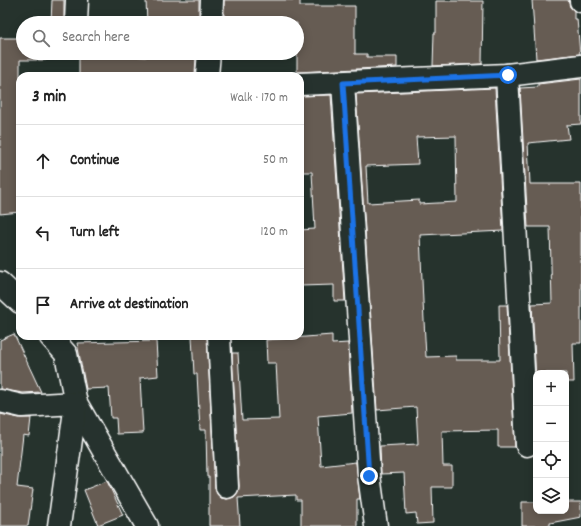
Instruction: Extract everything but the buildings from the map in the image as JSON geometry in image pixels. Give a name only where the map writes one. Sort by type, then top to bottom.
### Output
[{"type":"street","points":[[76,16],[77,0]]},
{"type":"street","points":[[211,16],[212,0]]},
{"type":"street","points":[[207,72],[208,60]]},
{"type":"street","points":[[304,84],[508,75],[581,66]]},
{"type":"street","points":[[508,75],[527,445]]},
{"type":"street","points":[[343,83],[369,476],[376,526]]},
{"type":"street","points":[[0,283],[16,298]]},
{"type":"street","points":[[54,340],[66,354],[76,403],[147,526]]},
{"type":"street","points":[[218,340],[228,487]]},
{"type":"street","points":[[0,401],[22,406],[76,403]]},
{"type":"street","points":[[59,526],[76,403]]},
{"type":"route","points":[[369,476],[343,83],[508,75]]}]
